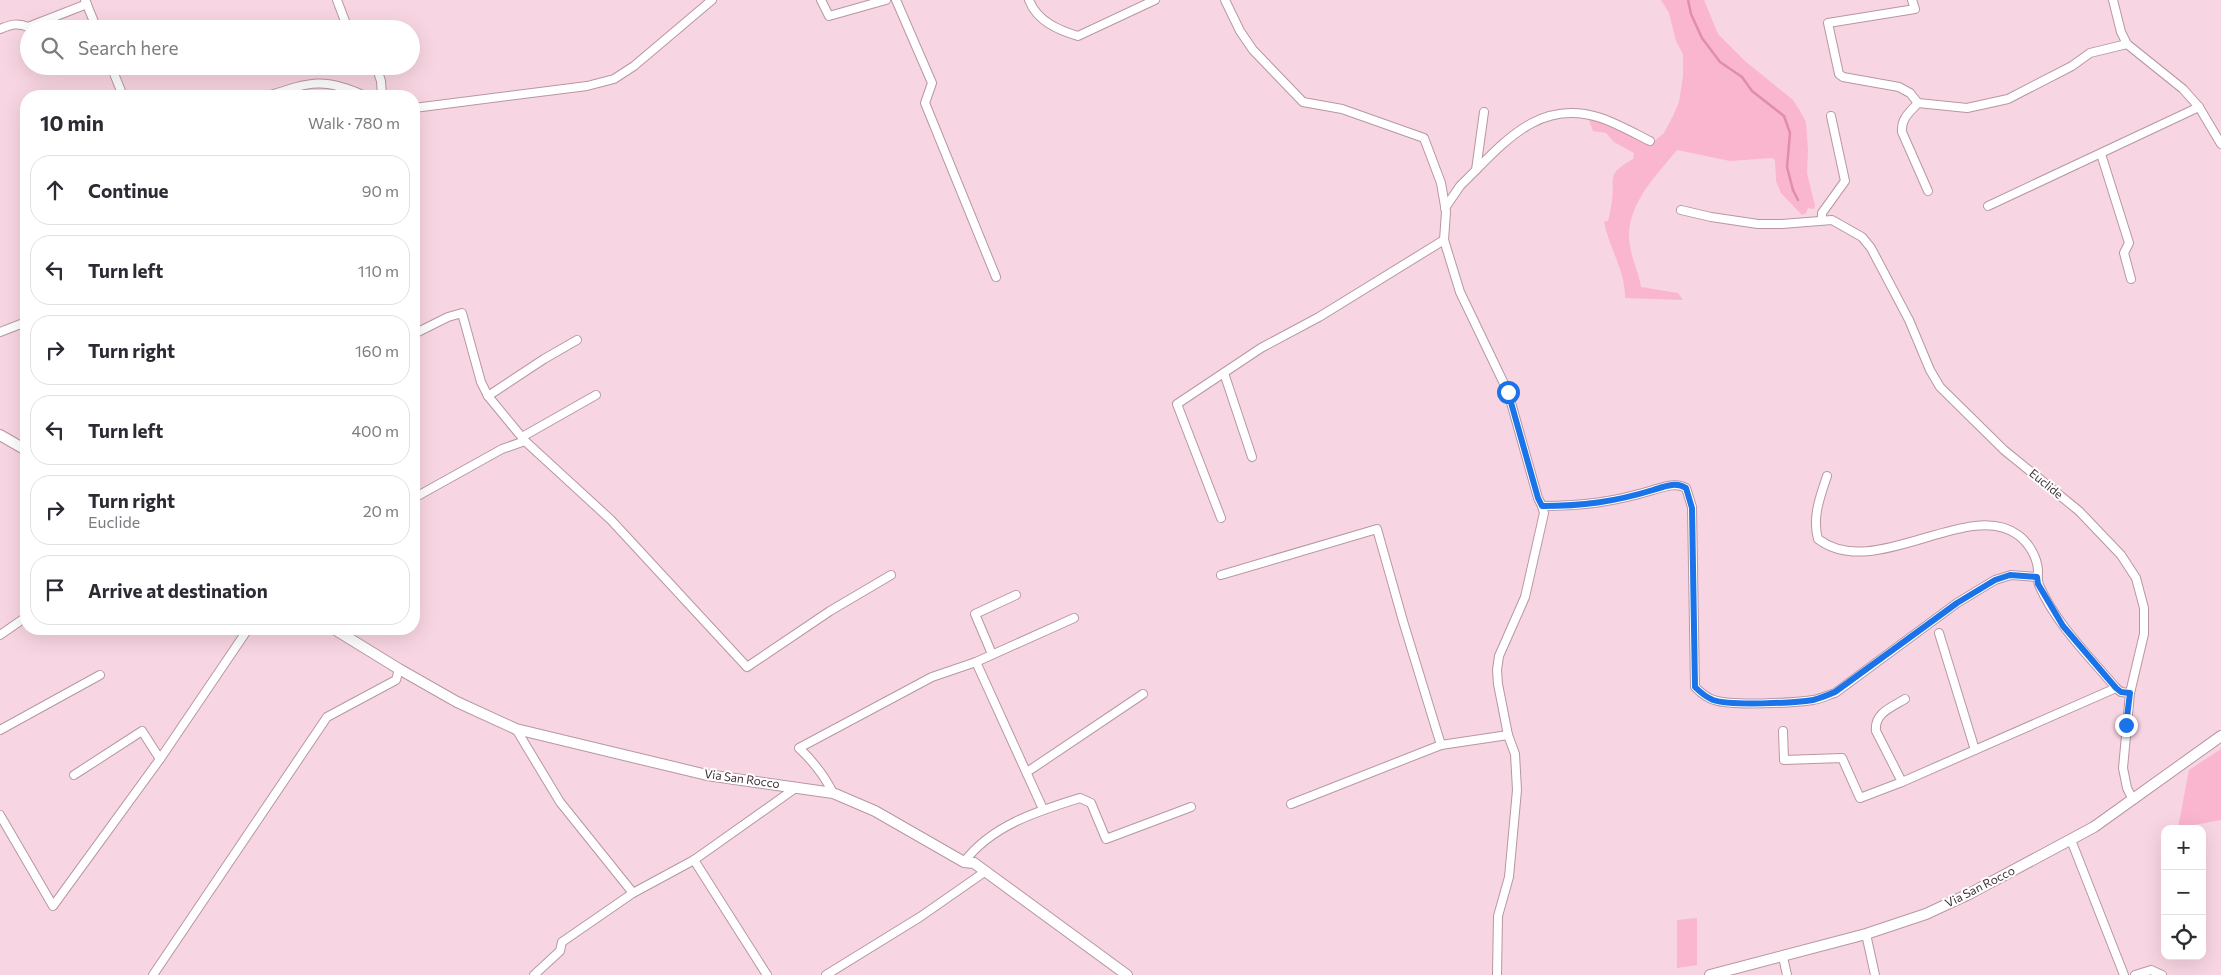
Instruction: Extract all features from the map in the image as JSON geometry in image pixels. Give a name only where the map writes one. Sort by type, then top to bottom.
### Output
[{"type":"street","points":[[337,0],[345,20]]},
{"type":"street","points":[[420,107],[587,86],[614,79],[634,66],[712,0]]},
{"type":"street","points":[[821,0],[829,16],[886,0]]},
{"type":"street","points":[[896,0],[932,83],[926,103],[996,277]]},
{"type":"street","points":[[1029,0],[1034,12],[1059,30],[1078,36],[1154,0]]},
{"type":"street","points":[[1225,0],[1240,31],[1253,50],[1303,102],[1342,109],[1424,138],[1440,183],[1445,208],[1444,240],[1460,292],[1508,392],[1544,513],[1525,597],[1499,656],[1498,684],[1508,734],[1515,754],[1517,790],[1509,877],[1498,916],[1497,975]]},
{"type":"street","points":[[1912,0],[1915,9],[1828,23],[1840,74],[1843,77],[1899,87],[1910,93],[1918,103],[1967,108],[2001,101],[2027,90],[2072,66],[2090,53],[2127,44]]},
{"type":"street","points":[[2113,0],[2121,32],[2127,44],[2183,89],[2199,108],[2221,144]]},
{"type":"street","points":[[44,20],[86,2],[93,20]]},
{"type":"street","points":[[0,29],[12,24],[20,24]]},
{"type":"street","points":[[115,75],[121,90]]},
{"type":"street","points":[[379,75],[382,90]]},
{"type":"street","points":[[287,90],[326,82],[352,90]]},
{"type":"street","points":[[1918,103],[1901,124],[1902,132],[1928,191]]},
{"type":"street","points":[[1988,206],[2199,108]]},
{"type":"street","points":[[1476,170],[1484,112]]},
{"type":"street","points":[[1445,208],[1460,186],[1502,143],[1525,127],[1552,114],[1568,112],[1602,119],[1650,141]]},
{"type":"street","points":[[1681,210],[1710,217],[1758,224],[1822,220],[1822,212],[1845,181],[1831,116]]},
{"type":"street","points":[[2101,154],[2129,243],[2124,253],[2131,279]]},
{"type":"street","name":"Euclide","points":[[1822,220],[1832,220],[1855,232],[1871,248],[1909,320],[1930,370],[1940,387],[2004,450],[2079,511],[2132,570],[2141,594],[2144,634],[2130,693],[2123,768],[2127,788],[2133,800]]},
{"type":"street","points":[[1221,518],[1177,404],[1262,348],[1319,317],[1444,240]]},
{"type":"street","points":[[420,331],[448,317],[462,313],[481,382],[488,396],[523,439],[611,520],[747,667],[830,611],[891,575]]},
{"type":"street","points":[[0,332],[20,324]]},
{"type":"street","points":[[488,396],[544,358],[577,340]]},
{"type":"street","points":[[1224,373],[1252,456]]},
{"type":"street","points":[[420,495],[523,439],[596,395]]},
{"type":"street","points":[[0,435],[20,447]]},
{"type":"street","points":[[1827,476],[1816,508],[1815,525],[1818,539],[1826,546],[1852,552],[1900,545],[1978,525],[1992,525],[2009,529],[2027,542],[2034,554],[2038,570],[2038,584],[2063,626],[2116,688],[2121,692],[2130,693]]},
{"type":"street","points":[[1542,506],[1600,504],[1664,486],[1676,484],[1686,488],[1692,508],[1695,687],[1702,694],[1714,700],[1728,702],[1814,700],[1835,692],[1957,603],[1995,580],[2010,575],[2037,577]]},
{"type":"street","points":[[1221,575],[1377,529],[1403,621],[1442,745]]},
{"type":"street","points":[[992,654],[975,614],[1016,595]]},
{"type":"street","points":[[833,793],[825,777],[800,748],[932,677],[976,662],[1074,618]]},
{"type":"street","points":[[0,635],[20,621]]},
{"type":"street","points":[[1939,633],[1975,750]]},
{"type":"street","points":[[0,816],[53,906],[160,759],[244,635]]},
{"type":"street","name":"Via San Rocco","points":[[344,635],[457,702],[516,729],[707,775],[833,793],[880,813],[964,862],[974,863],[1127,975]]},
{"type":"street","points":[[976,662],[1043,809]]},
{"type":"street","points":[[153,975],[327,717],[396,680],[399,669]]},
{"type":"street","points":[[0,730],[100,676]]},
{"type":"street","points":[[1783,732],[1784,760],[1842,758],[1860,798],[1902,782],[2011,732],[2116,688]]},
{"type":"street","points":[[1027,772],[1143,694]]},
{"type":"street","points":[[1902,782],[1875,726],[1877,718],[1905,699]]},
{"type":"street","points":[[516,729],[560,802],[633,893]]},
{"type":"street","points":[[74,775],[142,731],[160,759]]},
{"type":"street","points":[[1291,804],[1442,745],[1508,734]]},
{"type":"street","name":"Via San Rocco","points":[[1710,975],[1866,934],[1926,914],[2071,840],[2133,800],[2221,736]]},
{"type":"street","points":[[534,975],[560,950],[562,942],[633,893],[694,860],[797,787]]},
{"type":"street","points":[[964,862],[981,842],[1002,829],[1043,809],[1080,798],[1085,798],[1091,803],[1106,839],[1191,807]]},
{"type":"street","points":[[2071,840],[2124,975]]},
{"type":"street","points":[[694,860],[767,975]]},
{"type":"street","points":[[826,975],[905,927],[986,871]]},
{"type":"street","points":[[1866,934],[1875,975]]},
{"type":"street","points":[[1784,957],[1787,975]]},
{"type":"street","points":[[2135,975],[2151,970],[2162,975]]},
{"type":"shaded area","points":[[1661,0],[1704,0],[1718,34],[1745,61],[1793,100],[1806,122],[1807,173],[1815,206],[1814,209],[1808,208],[1806,213],[1802,215],[1781,193],[1776,181],[1775,160],[1772,158],[1730,161],[1677,150],[1643,194],[1631,219],[1629,232],[1631,251],[1641,287],[1678,293],[1683,300],[1625,298],[1623,279],[1604,222],[1608,221],[1610,213],[1615,172],[1633,159],[1634,153],[1614,142],[1606,133],[1593,131],[1588,117],[1653,142],[1664,133],[1679,102],[1683,76],[1683,54],[1676,41],[1669,13]]},
{"type":"shaded area","points":[[2221,749],[2221,820],[2194,825],[2179,825],[2189,770]]},
{"type":"shaded area","points":[[1697,918],[1697,965],[1677,968],[1677,920]]},
{"type":"waterway","points":[[1688,0],[1691,14],[1702,38],[1720,62],[1742,77],[1752,91],[1784,116],[1790,133],[1787,167],[1793,190],[1798,200]]},
{"type":"route","points":[[1508,392],[1538,498],[1542,506],[1600,504],[1664,486],[1676,484],[1686,488],[1692,508],[1695,687],[1702,694],[1714,700],[1728,702],[1814,700],[1835,692],[1851,682],[1957,603],[1995,580],[2021,574],[2037,577],[2038,584],[2063,626],[2116,688],[2121,692],[2130,693],[2126,725]]}]
